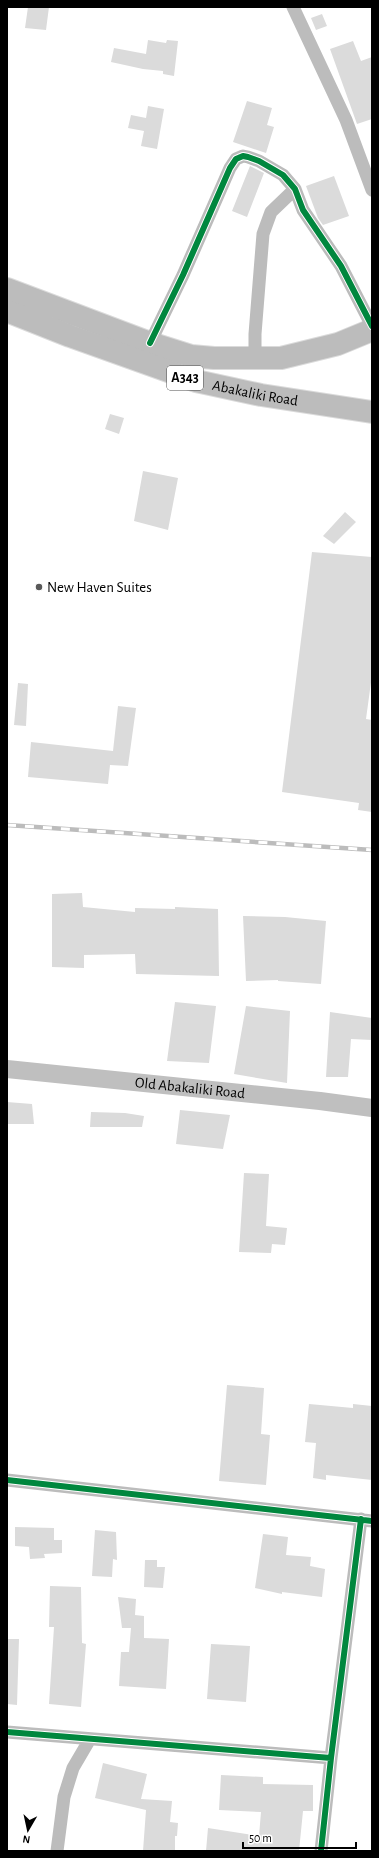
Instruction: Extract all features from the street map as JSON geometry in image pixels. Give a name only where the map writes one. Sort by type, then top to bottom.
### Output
[{"type":"highway","name":"Abakaliki Road","points":[[7,289],[150,343],[191,356],[255,359]]},
{"type":"highway","name":"Abakaliki Road","points":[[7,311],[92,344],[196,381],[261,395],[372,412]]},
{"type":"highway","name":"A343","points":[[255,359],[281,358],[307,352],[338,344],[372,330]]},
{"type":"main road","name":"Old Abakaliki Road","points":[[7,1069],[304,1099],[372,1108]]},
{"type":"street","points":[[293,7],[346,120],[372,190]]},
{"type":"street","points":[[150,343],[183,275],[224,180],[236,159],[248,157],[259,161],[283,175],[295,189],[304,210],[341,266],[372,326]]},
{"type":"street","points":[[255,359],[255,334],[263,234],[271,212],[295,189]]},
{"type":"street","points":[[7,1480],[367,1520],[331,1758],[321,1851]]},
{"type":"street","points":[[7,1732],[331,1758]]},
{"type":"street","points":[[57,1851],[64,1798],[73,1768],[90,1739]]},
{"type":"building","points":[[28,7],[49,7],[46,30],[25,28]]},
{"type":"building","points":[[322,14],[327,26],[316,30],[311,18]]},
{"type":"building","points":[[148,40],[166,43],[167,40],[178,41],[174,76],[163,74],[163,71],[143,69],[111,62],[114,48],[146,54]]},
{"type":"building","points":[[353,41],[361,61],[372,57],[372,119],[357,124],[330,49]]},
{"type":"building","points":[[247,101],[272,108],[267,125],[274,127],[266,153],[233,142]]},
{"type":"building","points":[[148,106],[164,109],[157,149],[141,146],[144,131],[128,128],[131,115],[146,118]]},
{"type":"building","points":[[250,166],[264,173],[247,217],[232,211]]},
{"type":"building","points":[[334,176],[349,216],[323,225],[318,218],[306,186]]},
{"type":"building","points":[[110,414],[124,418],[119,434],[105,429]]},
{"type":"building","points":[[143,471],[178,478],[168,530],[134,521]]},
{"type":"building","points":[[345,512],[356,522],[334,544],[323,536]]},
{"type":"building","points":[[312,552],[372,557],[372,675],[366,719],[372,720],[372,812],[358,810],[359,803],[282,792]]},
{"type":"building","points":[[18,683],[28,684],[26,726],[14,725]]},
{"type":"building","points":[[118,706],[136,708],[128,766],[110,765],[108,784],[28,777],[31,742],[113,751]]},
{"type":"building","points":[[82,893],[83,907],[135,912],[135,908],[175,909],[175,907],[218,909],[219,976],[136,974],[135,954],[84,955],[84,968],[52,967],[52,894]]},
{"type":"building","points":[[243,916],[285,917],[326,921],[321,984],[278,980],[246,981]]},
{"type":"building","points":[[175,1002],[216,1006],[209,1063],[167,1061]]},
{"type":"building","points":[[246,1006],[290,1011],[287,1083],[234,1074]]},
{"type":"building","points":[[330,1012],[372,1018],[372,1040],[351,1039],[348,1077],[326,1077]]},
{"type":"building","points":[[7,1102],[32,1104],[34,1124],[7,1124]]},
{"type":"building","points":[[180,1110],[230,1115],[223,1149],[176,1144]]},
{"type":"building","points":[[91,1112],[125,1113],[144,1116],[142,1127],[90,1127]]},
{"type":"building","points":[[244,1173],[269,1174],[266,1226],[287,1228],[285,1245],[272,1244],[271,1253],[239,1252]]},
{"type":"building","points":[[227,1385],[264,1388],[261,1434],[270,1435],[266,1485],[219,1481]]},
{"type":"building","points":[[309,1404],[353,1408],[353,1404],[372,1406],[372,1480],[326,1475],[326,1480],[313,1478],[316,1443],[305,1442]]},
{"type":"building","points":[[15,1527],[54,1528],[54,1540],[62,1540],[62,1553],[44,1554],[45,1558],[30,1559],[29,1547],[15,1546]]},
{"type":"building","points":[[95,1530],[116,1532],[117,1560],[113,1559],[112,1577],[92,1576]]},
{"type":"building","points":[[263,1534],[288,1537],[286,1555],[311,1557],[310,1566],[325,1569],[322,1597],[282,1592],[282,1594],[255,1588]]},
{"type":"building","points":[[145,1560],[157,1560],[157,1567],[165,1567],[163,1588],[144,1587]]},
{"type":"building","points":[[50,1586],[81,1587],[82,1643],[86,1644],[81,1707],[49,1704],[54,1627],[49,1627]]},
{"type":"building","points":[[118,1597],[136,1599],[135,1615],[144,1616],[144,1638],[169,1639],[166,1689],[119,1686],[121,1652],[129,1652],[131,1628],[122,1628]]},
{"type":"building","points":[[7,1639],[19,1639],[17,1705],[7,1704]]},
{"type":"building","points":[[211,1644],[250,1646],[246,1702],[207,1699]]},
{"type":"building","points":[[103,1763],[147,1774],[141,1799],[172,1801],[170,1822],[178,1823],[177,1836],[175,1836],[175,1851],[143,1851],[146,1810],[95,1798]]},
{"type":"building","points":[[221,1775],[263,1777],[263,1784],[313,1785],[313,1811],[303,1811],[299,1851],[206,1851],[208,1828],[259,1836],[261,1812],[219,1810]]},
{"type":"railway","points":[[7,825],[372,850]]},
{"type":"cycle path","points":[[150,343],[183,275],[230,168],[236,159],[243,156],[259,161],[283,175],[295,189],[303,210],[341,266],[372,326]]},
{"type":"cycle path","points":[[7,1480],[372,1521]]},
{"type":"cycle path","points":[[321,1851],[361,1519]]},
{"type":"cycle path","points":[[7,1732],[331,1758]]},
{"type":"place","name":"New Haven Suites","points":[[39,587]]}]
